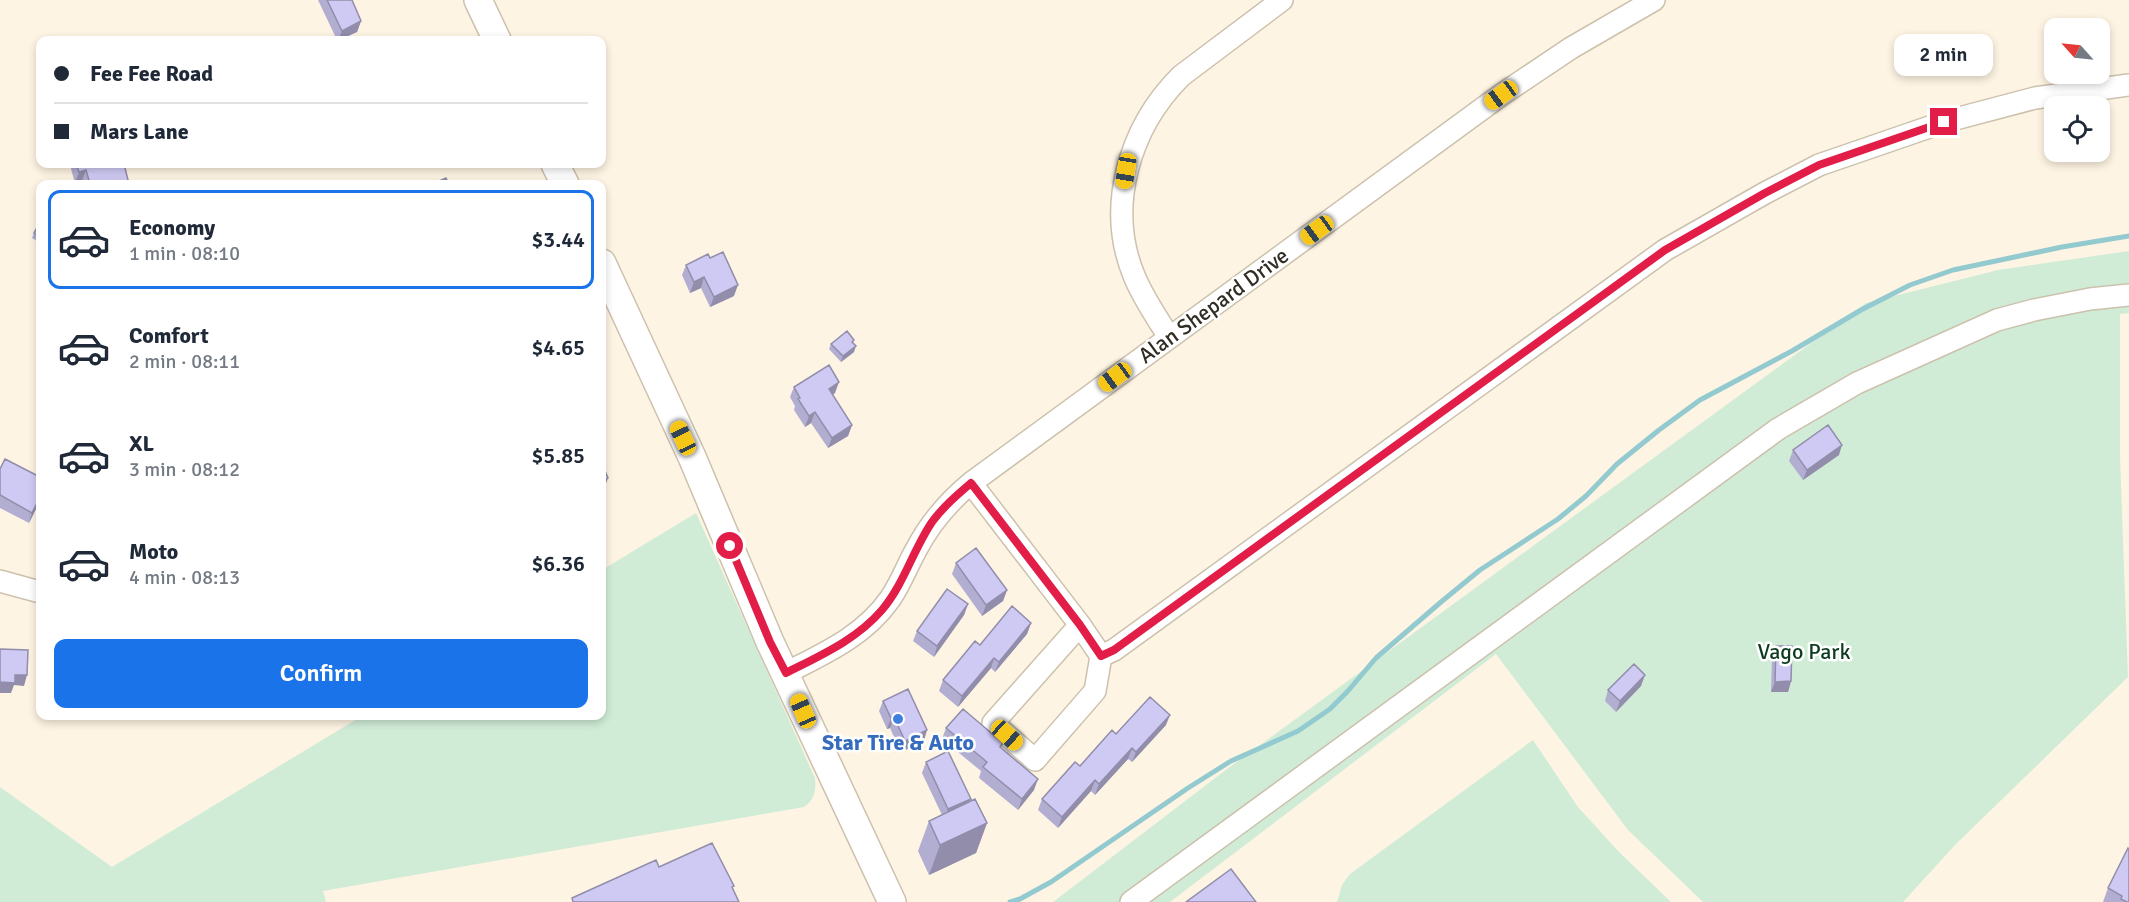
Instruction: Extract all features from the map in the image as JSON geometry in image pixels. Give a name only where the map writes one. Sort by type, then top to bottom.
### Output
[{"type":"street","points":[[478,0],[495,36]]},
{"type":"street","points":[[1169,337],[1138,286],[1124,237],[1121,217],[1122,195],[1126,171],[1134,147],[1154,107],[1180,76],[1282,0]]},
{"type":"street","name":"Alan Shepard Drive","points":[[786,673],[842,644],[870,622],[890,599],[932,521],[971,483],[1501,95],[1571,48],[1654,0]]},
{"type":"street","points":[[1101,656],[1114,650],[1665,250],[1765,193],[1827,162],[1944,122],[2035,98],[2129,85]]},
{"type":"street","points":[[1131,902],[1778,429],[1857,383],[1997,320],[2090,299],[2129,296]]},
{"type":"street","points":[[609,297],[692,457],[770,642],[891,898]]},
{"type":"street","points":[[971,483],[1080,625],[1101,656],[1095,691],[1035,760],[993,723],[1080,625]]},
{"type":"street","points":[[0,581],[36,591]]},
{"type":"green space","name":"Vago Park","points":[[2129,251],[2129,313],[2120,314],[2120,457],[2128,677],[1956,844],[1903,902],[1703,902],[1628,830],[1496,654],[1170,902],[1053,902],[1227,769],[1866,303],[1998,270]]},
{"type":"green space","points":[[696,513],[815,778],[814,794],[804,807],[323,891],[326,902],[0,902],[0,787],[112,867],[355,720],[606,720],[606,568]]},
{"type":"green space","points":[[1533,740],[1578,807],[1619,852],[1671,902],[1337,902],[1342,885],[1350,874]]},
{"type":"building","points":[[327,0],[352,0],[361,21],[342,31]]},
{"type":"building","points":[[78,168],[125,168],[128,180],[89,180],[86,170],[79,172]]},
{"type":"building","points":[[723,252],[738,285],[714,297],[704,277],[694,282],[686,265],[708,254],[710,258]]},
{"type":"building","points":[[847,331],[856,346],[843,356],[831,344]]},
{"type":"building","points":[[829,365],[839,382],[829,389],[852,425],[832,438],[815,412],[809,416],[798,399],[800,398],[794,387]]},
{"type":"building","points":[[1828,425],[1842,445],[1807,470],[1793,450]]},
{"type":"building","points":[[5,459],[36,475],[36,505],[32,513],[0,495],[0,469]]},
{"type":"building","points":[[976,548],[1007,590],[986,605],[956,563]]},
{"type":"building","points":[[947,589],[968,604],[937,646],[917,631]]},
{"type":"building","points":[[1012,606],[1031,623],[999,662],[994,658],[962,696],[943,680],[975,641],[980,645]]},
{"type":"building","points":[[1776,646],[1792,646],[1791,681],[1775,682]]},
{"type":"building","points":[[0,649],[28,650],[27,675],[15,675],[15,683],[0,682]]},
{"type":"building","points":[[1634,664],[1645,675],[1620,701],[1608,690]]},
{"type":"building","points":[[908,689],[927,730],[905,741],[894,717],[891,718],[883,701]]},
{"type":"building","points":[[1150,697],[1170,715],[1136,752],[1132,748],[1099,784],[1095,780],[1062,817],[1042,799],[1075,762],[1080,766],[1112,730],[1116,734]]},
{"type":"building","points":[[963,709],[1003,743],[1000,747],[1038,779],[1022,799],[983,767],[987,762],[946,728]]},
{"type":"building","points":[[948,751],[971,799],[948,809],[926,762]]},
{"type":"building","points":[[975,799],[987,823],[940,845],[929,821]]},
{"type":"building","points":[[712,843],[734,886],[732,887],[739,902],[573,902],[572,898],[656,860],[659,867]]},
{"type":"building","points":[[2128,848],[2129,902],[2127,902],[2121,899],[2122,896],[2108,888]]},
{"type":"building","points":[[1231,869],[1256,902],[1186,902]]},
{"type":"waterway","points":[[1010,902],[1051,882],[1231,761],[1298,731],[1330,709],[1376,658],[1441,602],[1480,570],[1558,519],[1586,496],[1617,464],[1700,400],[1910,285],[1953,270],[2062,247],[2129,236]]},
{"type":"place","name":"Star Tire & Auto","points":[[898,719]]},
{"type":"route","points":[[730,546],[770,642],[786,673],[842,644],[870,622],[898,586],[932,521],[957,494],[971,483],[1080,625],[1101,656],[1114,650],[1665,250],[1819,165],[1854,151],[1944,122]]}]
